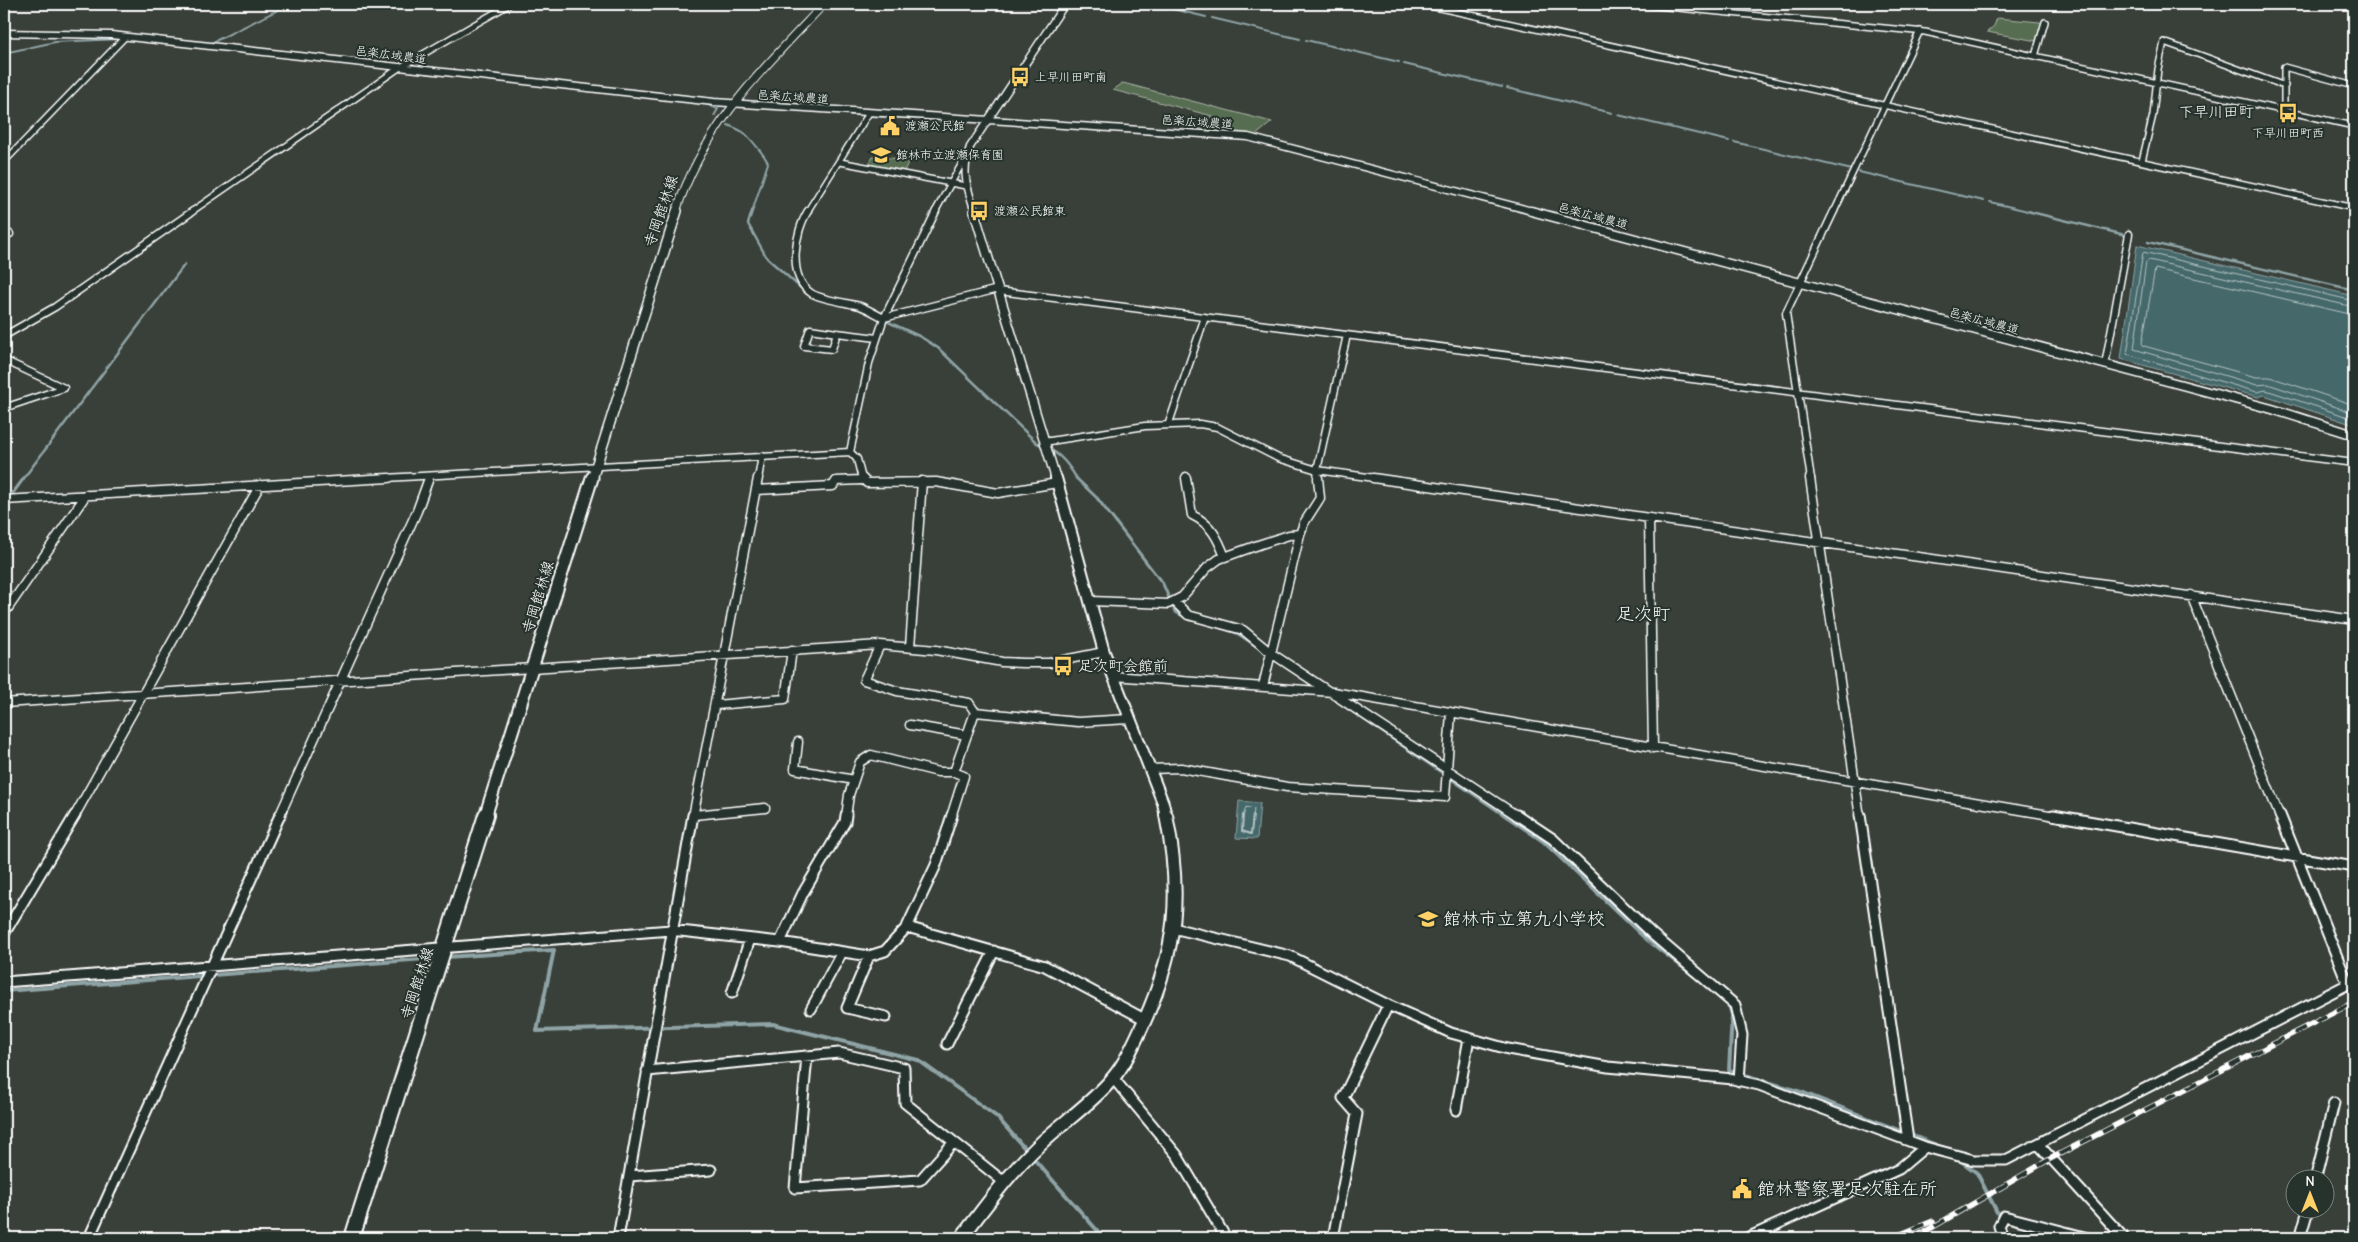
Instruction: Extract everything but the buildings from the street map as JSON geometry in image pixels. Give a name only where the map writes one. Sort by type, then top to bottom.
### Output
[{"type":"main road","name":"寺岡館林線","points":[[352,1238],[686,181],[710,136],[734,104],[824,4]]},
{"type":"street","points":[[4,336],[55,307],[399,68],[510,4]]},
{"type":"street","points":[[850,452],[869,363],[884,318],[959,164],[1065,4]]},
{"type":"street","points":[[1422,4],[2354,208]]},
{"type":"street","points":[[1637,4],[1920,31],[2354,126]]},
{"type":"street","points":[[2035,56],[2045,22]]},
{"type":"street","points":[[1908,1140],[1786,313],[1887,106],[1920,31]]},
{"type":"street","name":"邑楽広域農道","points":[[4,34],[72,33],[124,37],[734,104],[1228,135],[1260,139],[2272,409],[2354,435]]},
{"type":"street","points":[[4,162],[124,37]]},
{"type":"street","points":[[2142,162],[2153,115],[2162,43],[2166,42],[2285,86]]},
{"type":"street","points":[[2284,110],[2284,67],[2354,86]]},
{"type":"street","points":[[869,113],[800,223],[794,260],[799,278],[811,292],[862,307],[884,318],[999,290],[2354,463]]},
{"type":"street","points":[[966,156],[964,169],[966,186],[1057,483],[1104,652],[1163,803],[1173,851],[1176,898],[1173,928],[1160,986],[1146,1020],[1113,1078],[1040,1145],[1004,1182],[966,1235]]},
{"type":"street","points":[[840,162],[966,186]]},
{"type":"street","points":[[2105,365],[2129,234]]},
{"type":"street","points":[[1169,423],[1205,317]]},
{"type":"street","points":[[837,332],[832,349],[804,346],[810,329],[837,332],[877,338]]},
{"type":"street","points":[[1263,686],[1300,534],[1304,523],[1320,498],[1317,470],[1347,335]]},
{"type":"street","points":[[4,360],[64,388],[4,408]]},
{"type":"street","points":[[1044,442],[1109,430],[1169,423],[1217,427],[1278,458],[1317,470],[2354,620]]},
{"type":"street","points":[[4,500],[850,452],[857,459],[862,480]]},
{"type":"street","points":[[618,1238],[671,930],[716,705],[762,456]]},
{"type":"street","points":[[89,1238],[341,681],[417,511],[430,476]]},
{"type":"street","points":[[1186,476],[1192,514],[1203,519],[1217,535],[1225,557]]},
{"type":"street","points":[[756,490],[833,486],[836,481],[862,480],[867,483],[922,481],[998,493],[1057,483]]},
{"type":"street","points":[[910,647],[922,481]]},
{"type":"street","points":[[4,934],[90,790],[260,485]]},
{"type":"street","points":[[4,614],[86,495]]},
{"type":"street","points":[[1649,519],[1653,748]]},
{"type":"street","points":[[1091,600],[1147,603],[1175,602],[1194,588],[1214,562],[1289,535],[1300,534]]},
{"type":"street","points":[[1173,928],[1290,956],[1388,1005],[1451,1033],[1508,1049],[1608,1067],[1739,1081],[1759,1085],[1925,1147],[1974,1160],[2006,1160],[2351,982],[2191,595]]},
{"type":"street","points":[[1175,602],[1188,614],[1243,630],[1271,653],[1333,692],[1447,770],[1553,839],[1652,934],[1735,1005],[1742,1034],[1739,1081]]},
{"type":"street","points":[[880,645],[864,680],[897,690],[968,702],[975,712],[1078,722],[1129,719]]},
{"type":"street","points":[[4,703],[880,645],[967,654],[1002,662],[1023,663],[1049,663],[1104,652]]},
{"type":"street","points":[[716,705],[785,699],[792,650]]},
{"type":"street","points":[[1112,676],[1333,692],[2354,867]]},
{"type":"street","points":[[954,772],[975,712]]},
{"type":"street","points":[[1149,769],[1182,768],[1218,772],[1288,787],[1445,798],[1452,713]]},
{"type":"street","points":[[910,725],[967,735]]},
{"type":"street","points":[[798,742],[795,768],[854,780]]},
{"type":"street","points":[[4,982],[671,930],[780,942],[869,956],[885,951],[907,927],[936,865],[964,776],[954,772],[938,772],[871,755],[860,762],[849,795],[844,822],[803,892],[780,942]]},
{"type":"street","points":[[694,816],[765,808]]},
{"type":"street","points":[[907,927],[1045,966],[1146,1020]]},
{"type":"street","points":[[732,993],[750,939]]},
{"type":"street","points":[[947,1044],[994,951]]},
{"type":"street","points":[[811,1009],[842,952]]},
{"type":"street","points":[[869,956],[847,1008],[886,1016]]},
{"type":"street","points":[[1334,1238],[1357,1114],[1343,1098],[1388,1005]]},
{"type":"street","points":[[1456,1110],[1469,1038]]},
{"type":"street","points":[[647,1070],[839,1053],[904,1068],[905,1103],[1004,1182]]},
{"type":"street","points":[[807,1056],[795,1188],[920,1180],[954,1142]]},
{"type":"street","points":[[1113,1078],[1177,1155],[1226,1238]]},
{"type":"street","points":[[2317,1170],[2334,1103]]},
{"type":"street","points":[[2038,1144],[2124,1238]]},
{"type":"street","points":[[1747,1238],[1899,1169],[1925,1147]]},
{"type":"street","points":[[629,1176],[711,1170]]},
{"type":"street","points":[[2003,1238],[1999,1226],[2004,1216],[2088,1238]]},
{"type":"street","points":[[2300,1238],[2305,1220]]},
{"type":"green space","points":[[1997,18],[2040,22],[2043,25],[2037,41],[1987,32],[1994,26]]},
{"type":"green space","points":[[1123,83],[1272,122],[1255,136],[1193,131],[1212,116],[1113,90]]},
{"type":"green space","points":[[873,157],[906,159],[906,161],[909,161],[904,171],[868,165]]},
{"type":"water","points":[[2137,245],[2354,296],[2354,425],[2264,395],[2258,397],[2121,359]]},
{"type":"water","points":[[1239,801],[1260,803],[1257,839],[1236,838]]},
{"type":"waterway","points":[[209,44],[290,4]]},
{"type":"waterway","points":[[1152,4],[1206,17]]},
{"type":"waterway","points":[[1212,18],[1300,39]]},
{"type":"waterway","points":[[4,53],[55,42],[119,39]]},
{"type":"waterway","points":[[1306,40],[1399,62]]},
{"type":"waterway","points":[[337,63],[706,104],[718,109],[714,116]]},
{"type":"waterway","points":[[1404,64],[1502,87]]},
{"type":"waterway","points":[[1507,88],[1612,113]]},
{"type":"waterway","points":[[851,115],[864,115]]},
{"type":"waterway","points":[[1618,115],[1729,141]]},
{"type":"waterway","points":[[870,116],[930,119]]},
{"type":"waterway","points":[[728,125],[745,134],[761,151],[768,163],[752,212]]},
{"type":"waterway","points":[[1734,142],[1852,170]]},
{"type":"waterway","points":[[1859,172],[1984,201]]},
{"type":"waterway","points":[[1480,201],[1523,212]]},
{"type":"waterway","points":[[1990,202],[2032,212]]},
{"type":"waterway","points":[[752,211],[748,224],[767,258],[803,290]]},
{"type":"waterway","points":[[1518,211],[1530,214]]},
{"type":"waterway","points":[[2027,211],[2125,235]]},
{"type":"waterway","points":[[2148,242],[2354,290]]},
{"type":"waterway","points":[[23,479],[185,264]]},
{"type":"waterway","points":[[1834,296],[2043,352]]},
{"type":"waterway","points":[[857,308],[876,317]]},
{"type":"waterway","points":[[884,320],[921,337],[938,348],[1037,443],[1050,449],[1060,457],[1069,466],[1077,479]]},
{"type":"waterway","points":[[2233,403],[2279,415]]},
{"type":"waterway","points":[[2280,407],[2294,412]]},
{"type":"waterway","points":[[4,505],[24,478]]},
{"type":"waterway","points":[[1077,479],[1097,498],[1163,584],[1175,612],[1189,619]]},
{"type":"waterway","points":[[1212,625],[1237,633],[1262,650]]},
{"type":"waterway","points":[[1331,697],[1507,817]]},
{"type":"waterway","points":[[1505,815],[1543,841],[1645,938],[1694,976]]},
{"type":"waterway","points":[[446,957],[554,950],[537,1031],[773,1024],[918,1060],[997,1117],[1028,1152]]},
{"type":"waterway","points":[[4,991],[437,958]]},
{"type":"waterway","points":[[1729,1005],[1732,1015],[1729,1070],[1804,1093],[1944,1148]]},
{"type":"waterway","points":[[1032,1157],[1104,1238]]},
{"type":"waterway","points":[[1961,1161],[1977,1173],[2000,1218]]},
{"type":"railway","points":[[1914,1238],[2050,1159],[2354,1002]]},
{"type":"railway","points":[[1891,1238],[1933,1221]]},
{"type":"place","name":"上早川田町南","points":[[1020,77]]},
{"type":"place","name":"下早川田町西","points":[[2288,113]]},
{"type":"place","name":"渡瀬公民館","points":[[890,126]]},
{"type":"place","name":"館林市立渡瀬保育園","points":[[881,155]]},
{"type":"place","name":"渡瀬公民館東","points":[[979,211]]},
{"type":"place","name":"足次町会館前","points":[[1063,666]]},
{"type":"place","name":"館林市立第九小学校","points":[[1428,919]]},
{"type":"place","name":"館林警察署足次駐在所","points":[[1742,1189]]},
{"type":"district","name":"下早川田町","points":[[2216,112]]},
{"type":"district","name":"足次町","points":[[1643,614]]}]
